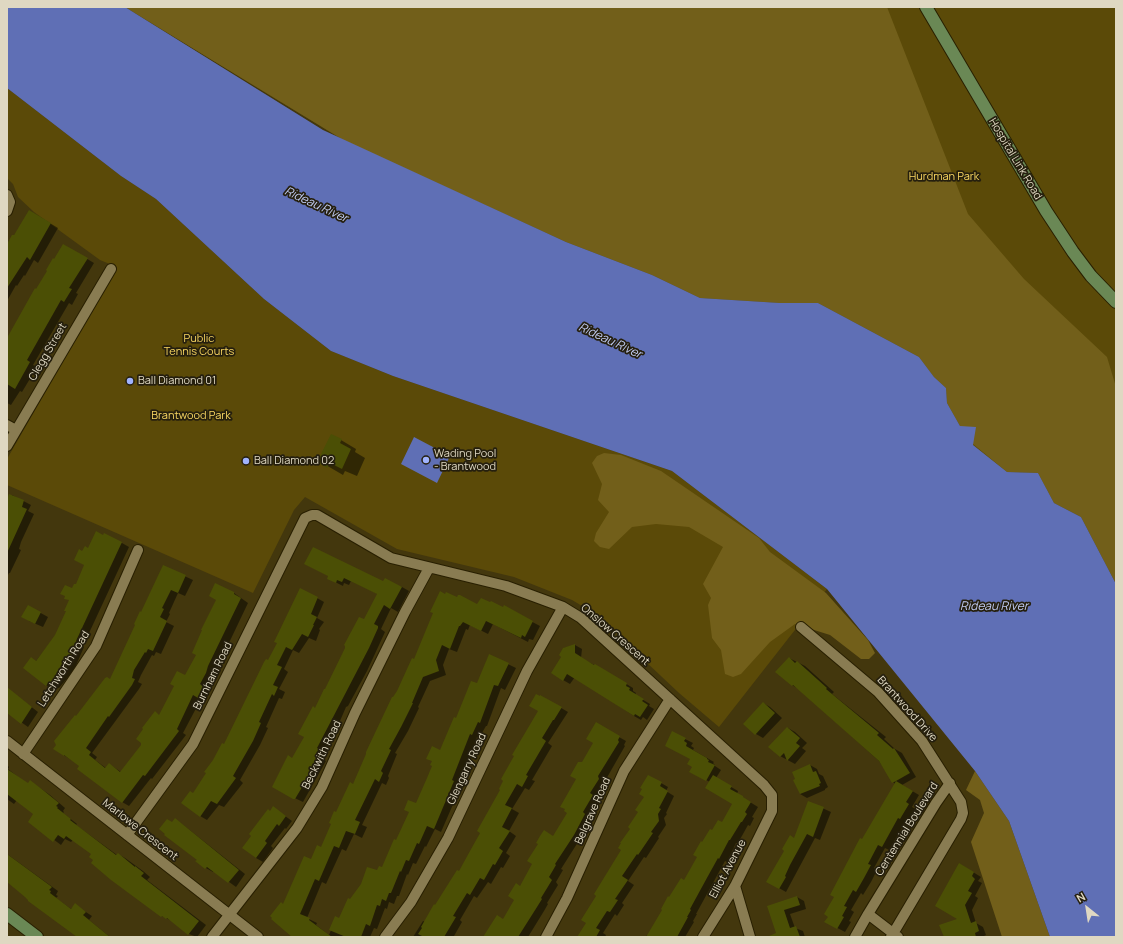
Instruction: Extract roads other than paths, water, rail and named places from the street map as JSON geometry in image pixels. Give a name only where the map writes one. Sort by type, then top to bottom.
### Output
[{"type":"street","name":"Hospital Link Road","points":[[926,7],[1046,211],[1091,276],[1116,302]]},
{"type":"street","points":[[7,195],[10,202],[8,210]]},
{"type":"street","name":"Clegg Street","points":[[7,446],[111,269]]},
{"type":"street","points":[[7,425],[16,430]]},
{"type":"street","name":"Onslow Crescent","points":[[305,518],[312,515],[317,515],[391,558],[506,586],[563,607],[581,618],[764,784],[772,795],[772,811]]},
{"type":"street","name":"Burnham Road","points":[[127,835],[193,744],[305,518]]},
{"type":"street","name":"Letchworth Road","points":[[23,754],[96,646],[138,550]]},
{"type":"street","name":"Beckwith Road","points":[[212,937],[297,828],[322,787],[359,706],[405,612],[429,568]]},
{"type":"street","name":"Glengarry Road","points":[[385,937],[411,902],[448,838],[527,671],[563,607]]},
{"type":"street","name":"Brantwood Drive","points":[[801,627],[878,692],[922,741],[950,783]]},
{"type":"street","name":"Belgrave Road","points":[[546,937],[567,898],[624,771],[670,699]]},
{"type":"street","name":"Marlowe Crescent","points":[[7,741],[258,937]]},
{"type":"street","name":"Centennial Boulevard","points":[[855,937],[950,783],[961,802],[963,813],[894,936]]},
{"type":"street","name":"Elliot Avenue","points":[[703,937],[735,886],[772,811]]},
{"type":"street","points":[[735,886],[750,937]]},
{"type":"street","points":[[7,914],[37,937]]},
{"type":"street","points":[[868,914],[894,936]]},
{"type":"water","name":"Rideau River","points":[[7,7],[125,7],[323,130],[566,242],[652,275],[700,298],[780,303],[818,303],[919,357],[934,377],[946,388],[947,403],[960,426],[976,427],[973,445],[1007,472],[1038,473],[1054,503],[1081,517],[1116,584],[1116,937],[1050,937],[1009,821],[975,771],[827,589],[672,471],[393,376],[331,351],[264,299],[156,199],[121,176],[7,88]]},
{"type":"water","name":"Wading Pool - Brantwood","points":[[414,437],[450,456],[437,483],[401,464]]},
{"type":"place","name":"Ball Diamond 01","points":[[130,381]]},
{"type":"place","name":"Wading Pool - Brantwood","points":[[426,460]]},
{"type":"place","name":"Ball Diamond 02","points":[[246,461]]},
{"type":"park label","name":"Hurdman Park","points":[[944,177]]},
{"type":"park label","name":"Public Tennis Courts","points":[[199,345]]},
{"type":"park label","name":"Brantwood Park","points":[[191,416]]}]
